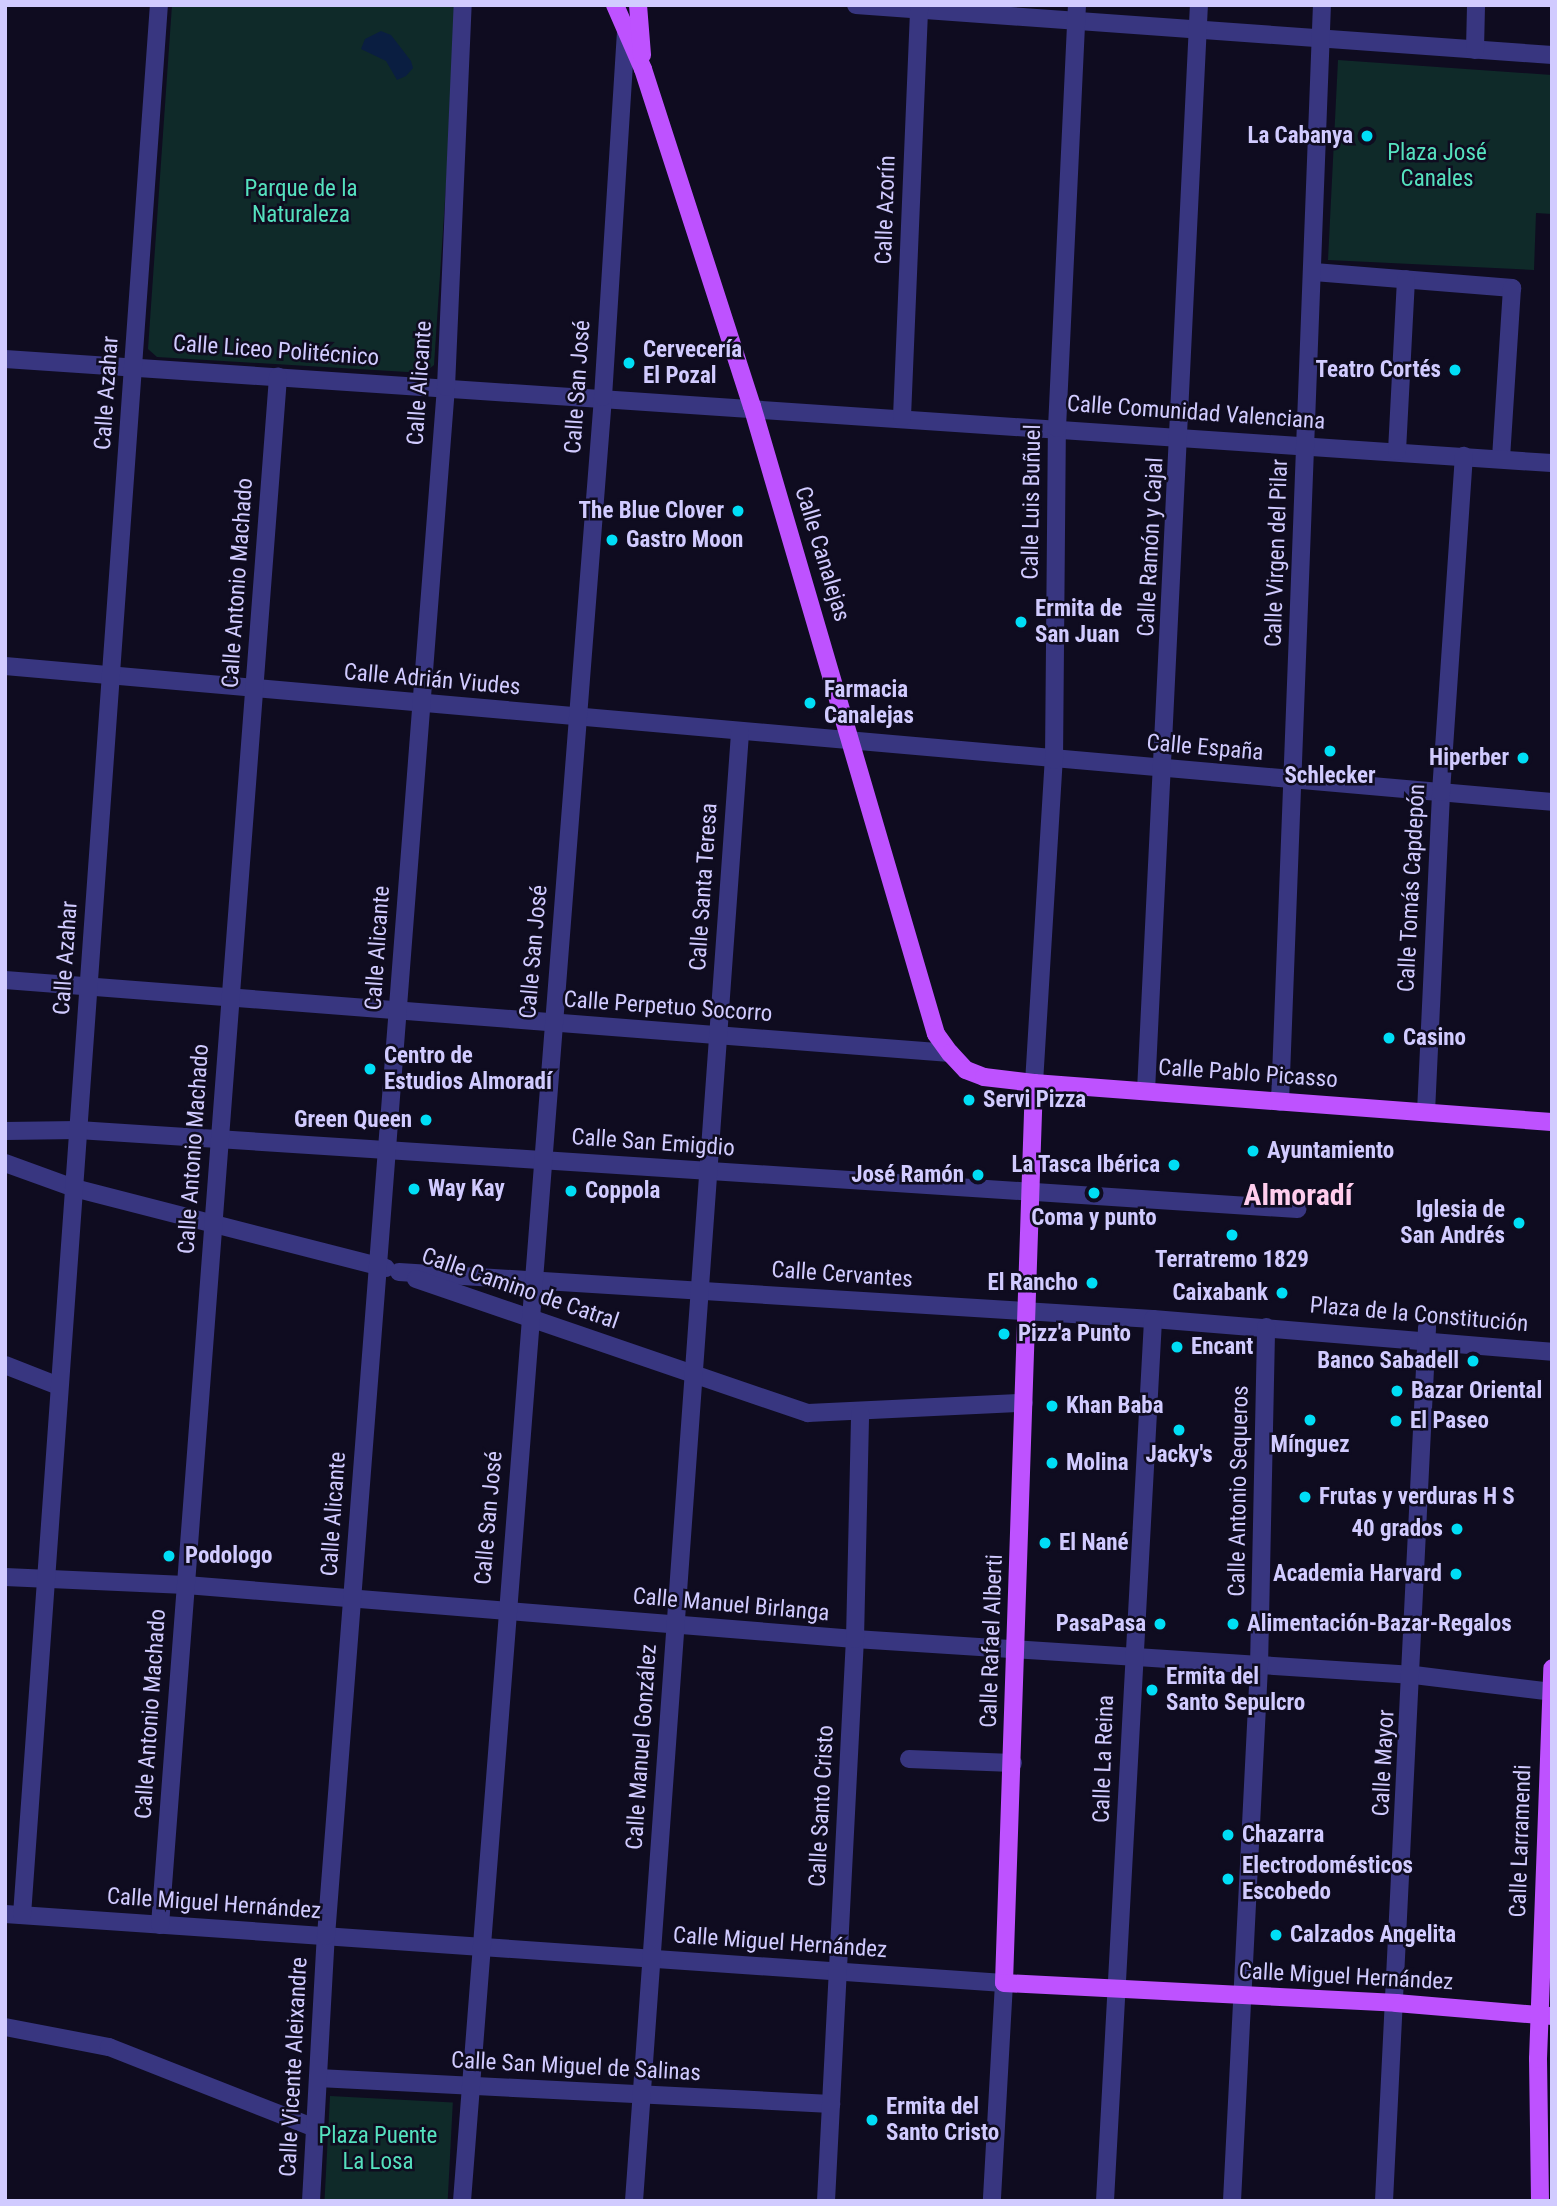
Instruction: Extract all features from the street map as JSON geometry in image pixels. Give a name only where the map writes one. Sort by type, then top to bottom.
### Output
[{"type":"main road","name":"Calle Canalejas","points":[[615,5],[643,69],[752,406],[854,743],[936,1034],[950,1053]]},
{"type":"main road","name":"Calle Canalejas","points":[[638,5],[643,69]]},
{"type":"main road","name":"Calle Pablo Picasso","points":[[950,1053],[966,1070],[984,1077],[1034,1083],[1552,1122]]},
{"type":"main road","name":"Calle Rafael Alberti","points":[[1004,1983],[1034,1083]]},
{"type":"main road","name":"Calle Larramendi","points":[[1540,2201],[1552,1668]]},
{"type":"main road","name":"Calle Miguel Hernández","points":[[1004,1983],[1119,1991],[1396,2003],[1546,2016]]},
{"type":"street","name":"Calle Azahar","points":[[13,1914],[46,1579],[159,5]]},
{"type":"street","name":"Calle Alicante","points":[[326,1936],[446,387],[463,5]]},
{"type":"street","points":[[856,5],[1077,13],[1199,30],[1552,55]]},
{"type":"street","name":"Calle Ramón y Cajal","points":[[1146,1091],[1165,769],[1199,5]]},
{"type":"street","name":"Calle Virgen del Pilar","points":[[1280,1102],[1314,272],[1322,5]]},
{"type":"street","points":[[1475,50],[1476,5]]},
{"type":"street","name":"Calle Azorín","points":[[902,417],[919,8]]},
{"type":"street","name":"Calle Luis Buñuel","points":[[1034,1083],[1054,760],[1057,428],[1077,13]]},
{"type":"street","name":"Calle San José","points":[[462,2201],[468,2086],[603,397],[626,32]]},
{"type":"street","points":[[1314,272],[1512,288],[1501,459]]},
{"type":"street","points":[[1397,451],[1406,279]]},
{"type":"street","name":"Calle Liceo Politécnico","points":[[5,359],[752,406]]},
{"type":"street","name":"Calle Antonio Machado","points":[[160,1925],[278,376]]},
{"type":"street","name":"Calle Comunidad Valenciana","points":[[752,406],[1552,463]]},
{"type":"street","name":"Calle Tomás Capdepón","points":[[1426,1112],[1441,792],[1464,456]]},
{"type":"street","name":"Calle Adrián Viudes","points":[[5,666],[854,743]]},
{"type":"street","name":"Calle Santa Teresa","points":[[708,1171],[740,733]]},
{"type":"street","name":"Calle España","points":[[854,743],[1552,802]]},
{"type":"street","name":"Calle Perpetuo Socorro","points":[[5,980],[950,1053]]},
{"type":"street","name":"Calle San Emigdio","points":[[5,1131],[78,1130],[1297,1209]]},
{"type":"street","name":"Calle Camino de Catral","points":[[5,1163],[74,1188],[213,1221],[378,1265],[529,1320],[808,1413],[860,1413],[1024,1403]]},
{"type":"street","name":"Calle Manuel González","points":[[634,2201],[708,1171]]},
{"type":"street","name":"Calle Cervantes","points":[[398,1272],[1275,1328]]},
{"type":"street","name":"Calle La Reina","points":[[1105,2201],[1119,1991],[1133,1658],[1153,1319]]},
{"type":"street","name":"Plaza de la Constitución","points":[[1275,1328],[1427,1333],[1552,1352]]},
{"type":"street","name":"Calle Antonio Sequeros","points":[[1232,2201],[1245,1996],[1275,1328]]},
{"type":"street","name":"Calle Mayor","points":[[1384,2201],[1413,1675],[1427,1333]]},
{"type":"street","points":[[5,1365],[60,1386]]},
{"type":"street","name":"Calle Santo Cristo","points":[[826,2201],[855,1639],[860,1413]]},
{"type":"street","points":[[5,1565],[46,1579]]},
{"type":"street","name":"Calle Manuel Birlanga","points":[[5,1577],[186,1585],[855,1639],[1413,1675],[1551,1692]]},
{"type":"street","points":[[908,1759],[1013,1763]]},
{"type":"street","name":"Calle Miguel Hernández","points":[[13,1914],[1004,1983]]},
{"type":"street","name":"Calle Vicente Aleixandre","points":[[311,2201],[326,1936]]},
{"type":"street","name":"Calle Rafael Alberti","points":[[992,2201],[1004,1983]]},
{"type":"street","points":[[5,2027],[109,2047],[315,2128]]},
{"type":"street","name":"Calle San Miguel de Salinas","points":[[318,2078],[831,2104]]},
{"type":"green space","name":"Parque de la Naturaleza","points":[[172,5],[458,5],[434,365],[424,373],[157,357],[148,349]]},
{"type":"green space","name":"Plaza José Canales","points":[[1338,60],[1552,75],[1552,214],[1536,213],[1534,270],[1328,260]]},
{"type":"green space","name":"Plaza Puente La Losa","points":[[330,2096],[453,2102],[448,2201],[325,2201]]},
{"type":"water","points":[[381,31],[391,35],[411,61],[413,68],[406,76],[397,80],[386,61],[361,49],[365,39]]},
{"type":"place","name":"La Cabanya","points":[[1367,136]]},
{"type":"place","name":"Cervecería El Pozal","points":[[629,363]]},
{"type":"place","name":"Teatro Cortés","points":[[1455,370]]},
{"type":"place","name":"The Blue Clover","points":[[738,511]]},
{"type":"place","name":"Gastro Moon","points":[[612,540]]},
{"type":"place","name":"Ermita de San Juan","points":[[1021,622]]},
{"type":"place","name":"Farmacia Canalejas","points":[[810,703]]},
{"type":"place","name":"Schlecker","points":[[1330,751]]},
{"type":"place","name":"Hiperber","points":[[1523,758]]},
{"type":"place","name":"Casino","points":[[1389,1038]]},
{"type":"place","name":"Centro de Estudios Almoradí","points":[[370,1069]]},
{"type":"place","name":"Servi Pizza","points":[[969,1100]]},
{"type":"place","name":"Green Queen","points":[[426,1120]]},
{"type":"place","name":"Ayuntamiento","points":[[1253,1151]]},
{"type":"place","name":"La Tasca Ibérica","points":[[1174,1165]]},
{"type":"place","name":"José Ramón","points":[[978,1175]]},
{"type":"place","name":"Way Kay","points":[[414,1189]]},
{"type":"place","name":"Coppola","points":[[571,1191]]},
{"type":"place","name":"Coma y punto","points":[[1094,1193]]},
{"type":"place","name":"Iglesia de San Andrés","points":[[1519,1223]]},
{"type":"place","name":"Terratremo 1829","points":[[1232,1235]]},
{"type":"place","name":"El Rancho","points":[[1092,1283]]},
{"type":"place","name":"Caixabank","points":[[1282,1293]]},
{"type":"place","name":"Pizz'a Punto","points":[[1004,1334]]},
{"type":"place","name":"Encant","points":[[1177,1347]]},
{"type":"place","name":"Banco Sabadell","points":[[1473,1361]]},
{"type":"place","name":"Bazar Oriental","points":[[1397,1391]]},
{"type":"place","name":"Khan Baba","points":[[1052,1406]]},
{"type":"place","name":"Mínguez","points":[[1310,1420]]},
{"type":"place","name":"El Paseo","points":[[1396,1421]]},
{"type":"place","name":"Jacky's","points":[[1179,1430]]},
{"type":"place","name":"Molina","points":[[1052,1463]]},
{"type":"place","name":"Frutas y verduras H S","points":[[1305,1497]]},
{"type":"place","name":"40 grados","points":[[1457,1529]]},
{"type":"place","name":"El Nané","points":[[1045,1543]]},
{"type":"place","name":"Podologo","points":[[169,1556]]},
{"type":"place","name":"Academia Harvard","points":[[1456,1574]]},
{"type":"place","name":"PasaPasa","points":[[1160,1624]]},
{"type":"place","name":"Alimentación-Bazar-Regalos","points":[[1233,1624]]},
{"type":"place","name":"Ermita del Santo Sepulcro","points":[[1152,1690]]},
{"type":"place","name":"Chazarra","points":[[1228,1835]]},
{"type":"place","name":"Electrodomésticos Escobedo","points":[[1228,1879]]},
{"type":"place","name":"Calzados Angelita","points":[[1276,1935]]},
{"type":"place","name":"Ermita del Santo Cristo","points":[[872,2120]]},
{"type":"district","name":"Almoradí","points":[[1298,1195]]}]
